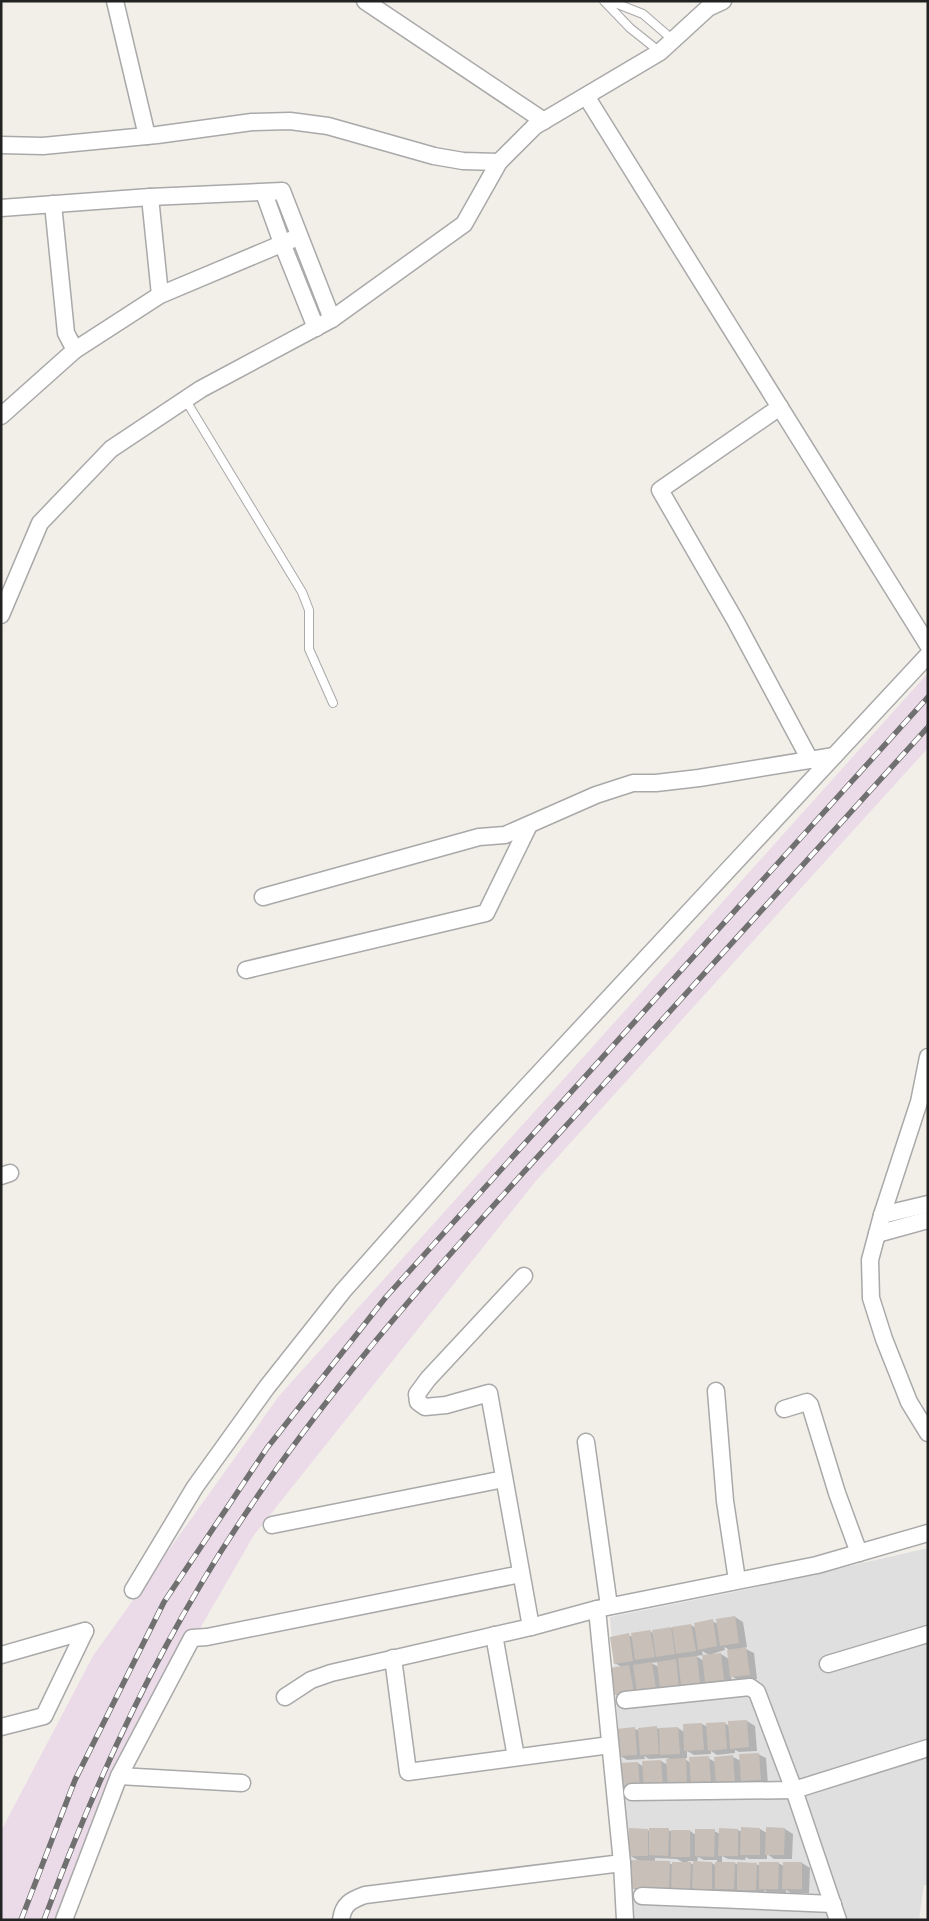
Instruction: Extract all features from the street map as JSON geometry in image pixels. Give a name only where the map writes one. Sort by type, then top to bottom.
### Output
[{"type":"street","points":[[115,1],[147,136]]},
{"type":"street","points":[[365,1],[544,121]]},
{"type":"street","points":[[1,614],[40,523],[111,449],[201,389],[332,319],[464,224],[499,162],[536,126],[660,52],[708,8],[723,1]]},
{"type":"street","points":[[586,96],[928,645]]},
{"type":"street","points":[[1,145],[43,146],[147,136],[252,122],[290,121],[328,126],[434,156],[463,161],[499,162]]},
{"type":"street","points":[[1,208],[150,197],[282,191],[298,237],[332,319]]},
{"type":"street","points":[[264,193],[316,328]]},
{"type":"street","points":[[150,197],[160,295]]},
{"type":"street","points":[[53,204],[66,333],[75,350]]},
{"type":"street","points":[[1,416],[75,350],[160,295],[298,237]]},
{"type":"street","points":[[780,407],[660,490],[735,620],[810,760]]},
{"type":"street","points":[[133,1590],[206,1472],[267,1387],[343,1291],[476,1141],[928,655]]},
{"type":"street","points":[[263,896],[479,836],[504,835],[596,795],[633,783],[699,778],[834,756]]},
{"type":"street","points":[[246,970],[486,913],[529,825]]},
{"type":"street","points":[[928,1057],[919,1102],[882,1215],[870,1260],[870,1298],[909,1402],[928,1433]]},
{"type":"street","points":[[882,1215],[928,1204]]},
{"type":"street","points":[[877,1234],[928,1220]]},
{"type":"street","points":[[524,1276],[428,1379],[418,1394],[418,1402],[425,1407],[446,1405],[488,1393],[531,1627]]},
{"type":"street","points":[[716,1391],[725,1501],[737,1580]]},
{"type":"street","points":[[784,1409],[807,1402],[810,1405],[837,1493],[859,1553]]},
{"type":"street","points":[[586,1442],[603,1608],[610,1744],[622,1863],[625,1920]]},
{"type":"street","points":[[272,1525],[504,1479]]},
{"type":"street","points":[[285,1697],[311,1680],[393,1658],[531,1627],[603,1608],[817,1565],[928,1533]]},
{"type":"street","points":[[64,1920],[119,1776],[192,1638],[207,1637],[521,1574]]},
{"type":"street","points":[[1,1655],[85,1630],[44,1716],[1,1727]]},
{"type":"street","points":[[828,1664],[928,1634]]},
{"type":"street","points":[[494,1635],[516,1757]]},
{"type":"street","points":[[393,1658],[408,1772],[610,1744]]},
{"type":"street","points":[[625,1700],[750,1687],[757,1692],[794,1790],[835,1912],[642,1896]]},
{"type":"street","points":[[632,1792],[794,1790],[927,1751]]},
{"type":"street","points":[[119,1776],[242,1783]]},
{"type":"street","points":[[341,1920],[342,1909],[350,1901],[365,1895],[622,1863]]},
{"type":"lane","points":[[604,1],[630,28],[660,52]]},
{"type":"lane","points":[[610,1],[643,14],[673,40]]},
{"type":"lane","points":[[185,399],[302,592],[309,610],[309,649],[333,703]]},
{"type":"shaded area","points":[[928,673],[928,748],[535,1182],[254,1535],[99,1803],[72,1920],[1,1920],[1,1831],[93,1656],[279,1396]]},
{"type":"shaded area","points":[[928,1548],[928,1885],[924,1885],[919,1920],[633,1920],[610,1617],[744,1590]]},
{"type":"building","points":[[735,1616],[739,1643],[720,1646],[716,1619]]},
{"type":"building","points":[[713,1619],[717,1646],[698,1650],[694,1623]]},
{"type":"building","points":[[691,1624],[696,1651],[676,1654],[672,1627]]},
{"type":"building","points":[[671,1627],[675,1654],[656,1657],[652,1630]]},
{"type":"building","points":[[650,1630],[655,1657],[635,1660],[631,1633]]},
{"type":"building","points":[[629,1633],[633,1661],[614,1664],[610,1637]]},
{"type":"building","points":[[746,1647],[750,1675],[730,1677],[727,1650]]},
{"type":"building","points":[[721,1653],[724,1680],[705,1682],[702,1655]]},
{"type":"building","points":[[697,1656],[700,1683],[681,1685],[678,1658]]},
{"type":"building","points":[[676,1659],[679,1687],[660,1689],[657,1662]]},
{"type":"building","points":[[652,1662],[656,1689],[637,1692],[633,1665]]},
{"type":"building","points":[[629,1665],[634,1692],[615,1695],[610,1668]]},
{"type":"building","points":[[747,1720],[749,1747],[730,1749],[728,1721]]},
{"type":"building","points":[[725,1722],[727,1749],[708,1751],[706,1723]]},
{"type":"building","points":[[702,1723],[704,1750],[684,1751],[683,1724]]},
{"type":"building","points":[[657,1726],[659,1754],[640,1755],[638,1728]]},
{"type":"building","points":[[635,1727],[637,1755],[618,1756],[616,1729]]},
{"type":"building","points":[[678,1727],[680,1754],[660,1755],[659,1728]]},
{"type":"building","points":[[759,1753],[761,1780],[741,1781],[739,1754]]},
{"type":"building","points":[[733,1755],[735,1783],[716,1784],[714,1757]]},
{"type":"building","points":[[709,1756],[711,1783],[691,1785],[689,1757]]},
{"type":"building","points":[[686,1758],[687,1785],[668,1787],[666,1759]]},
{"type":"building","points":[[661,1760],[663,1787],[644,1789],[642,1761]]},
{"type":"building","points":[[638,1762],[640,1789],[621,1791],[619,1763]]},
{"type":"building","points":[[741,1827],[760,1828],[760,1855],[740,1855]]},
{"type":"building","points":[[766,1827],[785,1828],[784,1855],[765,1855]]},
{"type":"building","points":[[629,1828],[648,1829],[648,1856],[628,1856]]},
{"type":"building","points":[[649,1828],[669,1828],[668,1856],[649,1855]]},
{"type":"building","points":[[719,1828],[738,1829],[738,1856],[718,1856]]},
{"type":"building","points":[[695,1829],[715,1829],[714,1857],[695,1856]]},
{"type":"building","points":[[671,1830],[690,1830],[690,1857],[671,1857]]},
{"type":"building","points":[[630,1860],[670,1861],[669,1889],[630,1888]]},
{"type":"building","points":[[693,1861],[712,1862],[712,1889],[692,1889]]},
{"type":"building","points":[[672,1862],[691,1862],[690,1890],[671,1889]]},
{"type":"building","points":[[715,1862],[735,1862],[734,1889],[715,1889]]},
{"type":"building","points":[[737,1862],[757,1863],[756,1890],[737,1890]]},
{"type":"building","points":[[759,1862],[779,1862],[778,1889],[759,1889]]},
{"type":"building","points":[[783,1862],[802,1862],[802,1889],[782,1889]]},
{"type":"railway","points":[[21,1920],[75,1780],[164,1602],[267,1448],[386,1297],[928,697]]},
{"type":"railway","points":[[44,1920],[85,1815],[132,1712],[213,1563],[281,1463],[360,1360],[443,1262],[928,727]]}]
